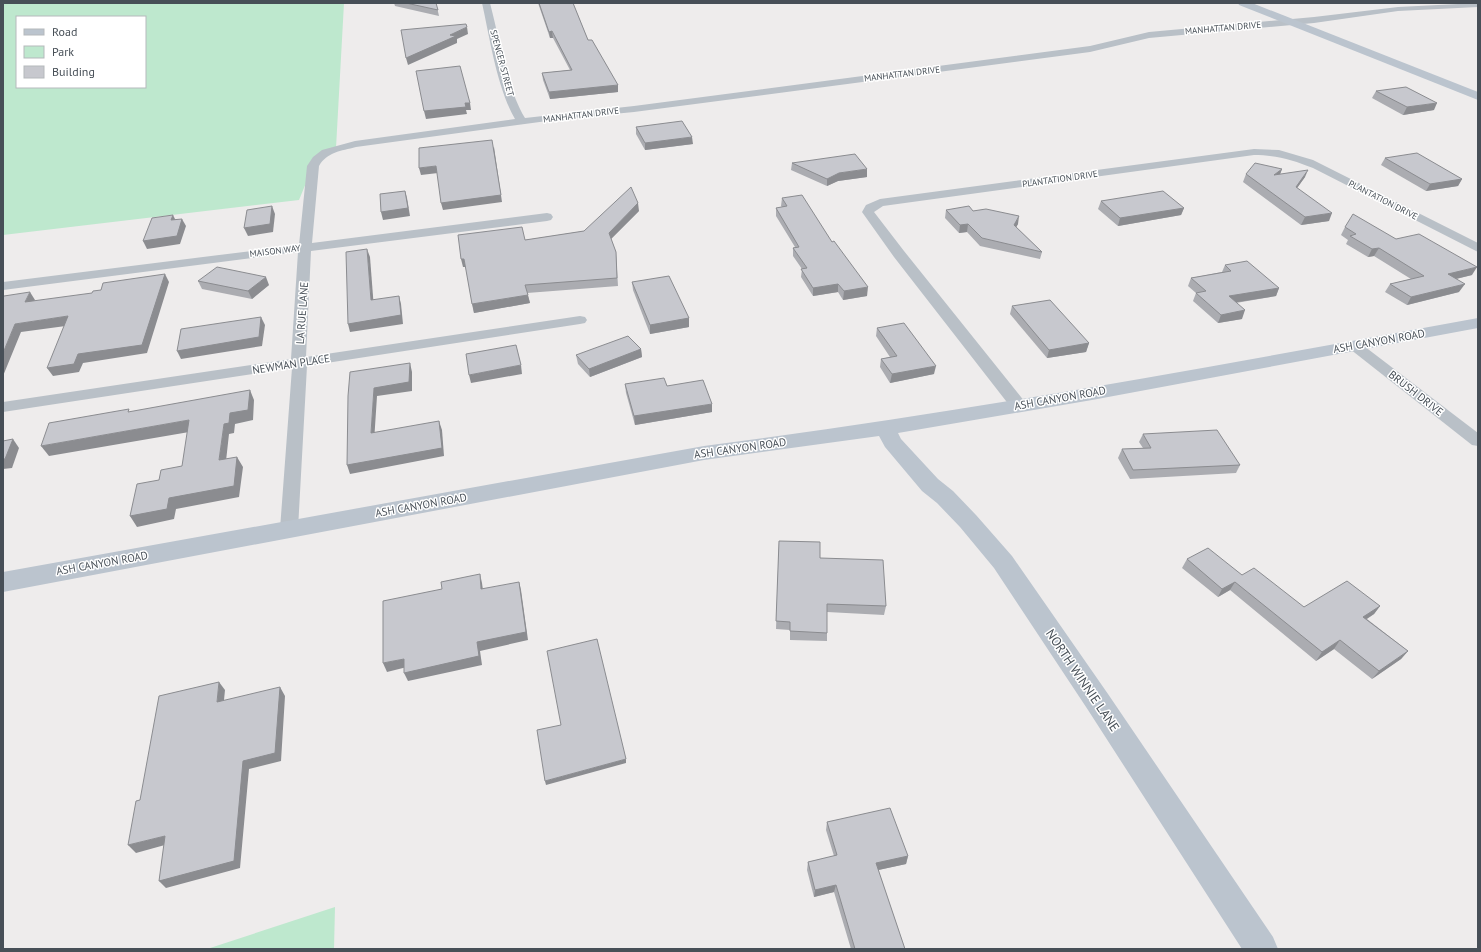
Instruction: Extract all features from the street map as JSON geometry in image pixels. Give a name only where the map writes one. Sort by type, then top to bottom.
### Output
[{"type":"street","name":"SPENCER STREET","points":[[486,3],[504,77],[514,107],[522,122]]},
{"type":"street","points":[[1243,3],[1478,96]]},
{"type":"street","name":"MANHATTAN DRIVE","points":[[327,151],[355,144],[1090,50],[1150,35],[1293,22],[1398,9],[1478,5]]},
{"type":"street","name":"LA RUE LANE","points":[[289,529],[300,366],[298,363],[302,319],[303,265],[313,166],[318,156],[327,151]]},
{"type":"street","name":"PLANTATION DRIVE","points":[[1019,406],[899,254],[868,212],[870,208],[880,203],[1254,152],[1272,151],[1296,157],[1317,166],[1478,248]]},
{"type":"street","name":"MAISON WAY","points":[[3,286],[547,217]]},
{"type":"street","name":"NEWMAN PLACE","points":[[3,407],[580,320]]},
{"type":"street","name":"ASH CANYON ROAD","points":[[3,582],[704,453],[772,445],[952,418],[1478,324]]},
{"type":"street","name":"BRUSH DRIVE","points":[[1355,346],[1478,441]]},
{"type":"street","name":"NORTH WINNIE LANE","points":[[885,427],[892,442],[930,485],[945,497],[968,521],[1003,562],[1098,702],[1261,949]]},
{"type":"green space","points":[[3,3],[344,3],[336,148],[313,166],[299,200],[3,235]]},
{"type":"green space","points":[[335,907],[334,949],[207,949]]},
{"type":"building","points":[[406,3],[436,3],[438,10]]},
{"type":"building","points":[[539,3],[573,3],[588,40],[592,40],[618,85],[549,92],[542,73],[572,70],[552,31],[549,32]]},
{"type":"building","points":[[466,24],[467,27],[450,35],[456,36],[406,58],[401,30]]},
{"type":"building","points":[[460,66],[470,103],[465,103],[466,107],[424,111],[416,71]]},
{"type":"building","points":[[1406,87],[1437,103],[1407,107],[1376,91]]},
{"type":"building","points":[[682,121],[692,137],[645,143],[636,127]]},
{"type":"building","points":[[492,140],[501,195],[441,203],[436,166],[419,168],[419,148]]},
{"type":"building","points":[[1417,153],[1462,179],[1430,184],[1385,158]]},
{"type":"building","points":[[855,154],[867,169],[839,173],[827,179],[792,163]]},
{"type":"building","points":[[1255,163],[1282,169],[1274,175],[1308,170],[1296,187],[1332,213],[1305,217],[1246,174]]},
{"type":"building","points":[[631,187],[638,203],[609,233],[616,252],[617,278],[525,285],[528,295],[472,304],[464,259],[461,259],[458,235],[522,227],[525,240],[584,231]]},
{"type":"building","points":[[405,191],[408,208],[381,212],[380,194]]},
{"type":"building","points":[[1163,191],[1184,208],[1120,218],[1101,201]]},
{"type":"building","points":[[802,195],[832,242],[834,241],[868,287],[844,291],[838,284],[813,288],[801,269],[807,268],[793,248],[799,247],[776,208],[787,206],[782,198]]},
{"type":"building","points":[[272,206],[270,224],[244,228],[247,210]]},
{"type":"building","points":[[969,206],[973,211],[986,209],[1019,216],[1014,225],[1042,252],[982,238],[968,224],[960,225],[946,210]]},
{"type":"building","points":[[1353,214],[1396,239],[1419,234],[1477,267],[1448,274],[1465,284],[1411,297],[1390,284],[1424,276],[1379,248],[1372,249],[1350,236],[1356,234],[1345,227]]},
{"type":"building","points":[[173,215],[171,220],[182,219],[177,236],[143,241],[152,218]]},
{"type":"building","points":[[367,249],[371,300],[399,296],[401,315],[348,324],[346,252]]},
{"type":"building","points":[[1247,261],[1279,288],[1229,296],[1245,310],[1221,315],[1196,293],[1206,291],[1191,278],[1231,271],[1225,265]]},
{"type":"building","points":[[217,267],[266,277],[248,291],[198,281]]},
{"type":"building","points":[[165,274],[142,345],[78,354],[74,364],[47,368],[68,316],[15,324],[3,353],[4,296],[30,292],[25,302],[92,293],[93,291],[101,290],[103,283]]},
{"type":"building","points":[[669,276],[689,318],[650,325],[632,282]]},
{"type":"building","points":[[1050,300],[1089,343],[1049,350],[1012,306]]},
{"type":"building","points":[[261,317],[259,337],[177,351],[181,329]]},
{"type":"building","points":[[904,323],[936,366],[892,374],[881,359],[897,356],[877,328]]},
{"type":"building","points":[[628,336],[641,349],[589,369],[576,355]]},
{"type":"building","points":[[516,345],[521,365],[469,375],[466,354]]},
{"type":"building","points":[[410,363],[409,382],[374,388],[371,433],[439,421],[442,448],[347,465],[348,396],[350,372]]},
{"type":"building","points":[[664,378],[667,386],[703,380],[712,404],[634,416],[625,384]]},
{"type":"building","points":[[250,390],[248,410],[230,413],[229,423],[224,424],[219,460],[237,457],[234,486],[169,498],[167,509],[130,516],[137,484],[159,480],[161,470],[182,466],[189,420],[41,446],[49,423],[129,409],[128,412]]},
{"type":"building","points":[[1217,430],[1240,465],[1133,470],[1122,449],[1151,448],[1143,434]]},
{"type":"building","points":[[13,439],[5,459],[3,459],[3,441]]},
{"type":"building","points":[[779,541],[820,542],[820,558],[883,560],[886,606],[827,604],[827,633],[790,631],[790,622],[776,621]]},
{"type":"building","points":[[1208,548],[1242,575],[1254,568],[1304,607],[1347,581],[1380,606],[1363,617],[1408,651],[1379,671],[1340,640],[1322,652],[1235,582],[1222,589],[1187,559]]},
{"type":"building","points":[[480,574],[481,589],[519,582],[526,632],[477,642],[479,656],[404,673],[404,659],[383,663],[383,601],[442,589],[441,582]]},
{"type":"building","points":[[597,639],[626,759],[545,781],[537,730],[561,725],[547,651]]},
{"type":"building","points":[[219,682],[217,702],[280,687],[275,753],[243,761],[234,861],[159,881],[165,836],[128,845],[136,801],[140,800],[159,696]]},
{"type":"building","points":[[890,808],[908,856],[876,863],[905,949],[855,949],[836,885],[815,890],[808,862],[837,855],[827,822]]}]
